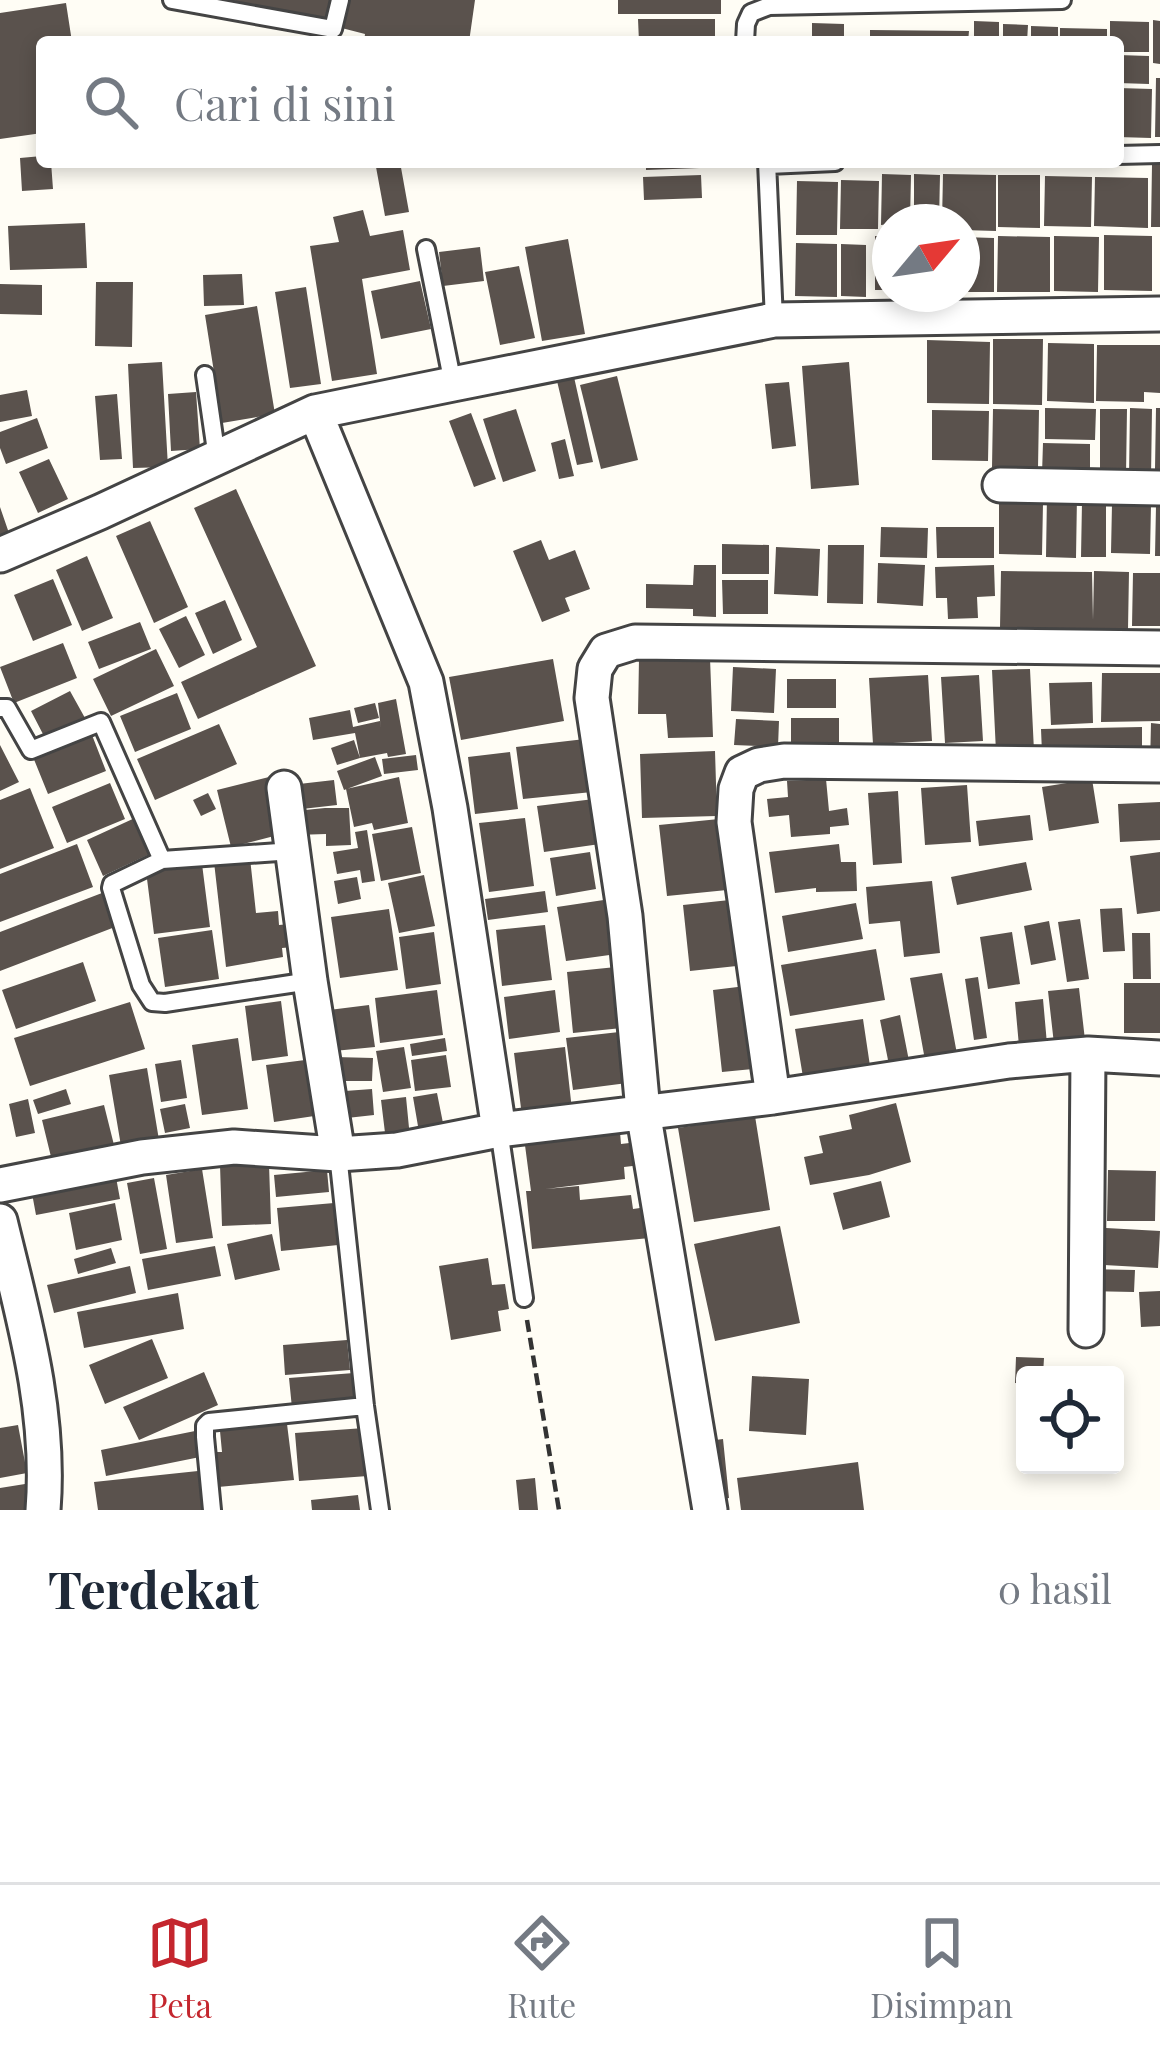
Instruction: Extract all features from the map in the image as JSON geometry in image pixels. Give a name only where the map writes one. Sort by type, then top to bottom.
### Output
[{"type":"street","points":[[0,555],[315,412],[774,320],[1160,314]]},
{"type":"street","points":[[315,412],[426,682],[499,1130]]},
{"type":"street","points":[[1000,485],[1160,488]]},
{"type":"street","points":[[710,1510],[644,1112],[625,916],[592,698],[595,669],[606,652],[634,642],[1160,648]]},
{"type":"street","points":[[773,1097],[734,822],[742,773],[784,761],[1160,765]]},
{"type":"street","points":[[284,788],[338,1154]]},
{"type":"street","points":[[1086,1330],[1088,1054]]},
{"type":"street","points":[[0,1185],[142,1157],[234,1148],[338,1154],[397,1150],[499,1130],[773,1097],[1010,1061],[1088,1054],[1160,1058]]},
{"type":"street","points":[[0,1221],[42,1415],[43,1510]]},
{"type":"lane","points":[[172,0],[333,29],[340,0]]},
{"type":"lane","points":[[736,0],[746,33]]},
{"type":"lane","points":[[746,33],[751,13],[770,6],[1062,0]]},
{"type":"lane","points":[[1124,154],[1160,154]]},
{"type":"lane","points":[[768,168],[774,320]]},
{"type":"lane","points":[[426,249],[453,384]]},
{"type":"lane","points":[[205,375],[217,458]]},
{"type":"lane","points":[[0,708],[7,708],[31,750],[101,722],[162,860]]},
{"type":"lane","points":[[294,851],[162,860],[111,888],[141,985],[152,1002],[165,1004],[310,981]]},
{"type":"lane","points":[[499,1130],[524,1298]]},
{"type":"lane","points":[[338,1154],[380,1510]]},
{"type":"lane","points":[[212,1510],[205,1437],[209,1422],[365,1406]]},
{"type":"path","points":[[524,1298],[559,1510]]},
{"type":"building","points":[[232,0],[475,0],[470,36],[365,34]]},
{"type":"building","points":[[618,0],[721,0],[721,14],[618,14]]},
{"type":"building","points":[[66,3],[71,36],[36,36],[36,134],[0,139],[0,13]]},
{"type":"building","points":[[638,19],[715,19],[715,36],[639,36]]},
{"type":"building","points":[[1153,20],[1160,21],[1160,64],[1153,63]]},
{"type":"building","points":[[974,21],[999,22],[999,36],[974,36]]},
{"type":"building","points":[[1110,21],[1149,22],[1149,52],[1124,52],[1124,36],[1110,36]]},
{"type":"building","points":[[812,23],[844,24],[844,36],[812,36]]},
{"type":"building","points":[[1003,24],[1028,25],[1027,36],[1003,36]]},
{"type":"building","points":[[1031,26],[1058,27],[1058,36],[1031,36]]},
{"type":"building","points":[[1060,28],[1107,29],[1107,36],[1060,36]]},
{"type":"building","points":[[870,30],[969,31],[969,36],[870,36]]},
{"type":"building","points":[[1124,55],[1149,56],[1149,84],[1124,83]]},
{"type":"building","points":[[1156,78],[1160,78],[1160,137],[1155,137]]},
{"type":"building","points":[[1124,88],[1152,89],[1151,138],[1124,137]]},
{"type":"building","points":[[36,157],[36,168],[51,168],[53,189],[22,191],[20,158]]},
{"type":"building","points":[[1152,165],[1160,165],[1160,227],[1151,227]]},
{"type":"building","points":[[376,168],[401,168],[409,212],[385,216]]},
{"type":"building","points":[[882,174],[911,175],[910,204],[881,204]]},
{"type":"building","points":[[914,174],[940,175],[939,204],[914,204]]},
{"type":"building","points":[[943,174],[996,175],[996,231],[980,231],[980,204],[942,204]]},
{"type":"building","points":[[701,175],[702,198],[644,200],[643,177]]},
{"type":"building","points":[[998,175],[1040,175],[1040,228],[998,227]]},
{"type":"building","points":[[1045,176],[1092,177],[1091,227],[1044,226]]},
{"type":"building","points":[[1095,177],[1148,178],[1148,228],[1094,226]]},
{"type":"building","points":[[841,180],[879,181],[879,204],[872,204],[872,229],[840,229]]},
{"type":"building","points":[[797,181],[838,182],[837,235],[796,235]]},
{"type":"building","points":[[363,210],[370,236],[403,230],[410,270],[362,279],[377,374],[332,381],[310,246],[339,242],[333,217]]},
{"type":"building","points":[[85,223],[87,268],[10,270],[8,226]]},
{"type":"building","points":[[1104,235],[1152,236],[1152,291],[1104,290]]},
{"type":"building","points":[[998,236],[1050,237],[1050,292],[997,292]]},
{"type":"building","points":[[1054,236],[1099,237],[1098,292],[1054,291]]},
{"type":"building","points":[[980,238],[994,238],[994,292],[980,292]]},
{"type":"building","points":[[568,239],[585,334],[542,341],[525,247]]},
{"type":"building","points":[[796,243],[837,244],[837,297],[795,296]]},
{"type":"building","points":[[841,244],[866,245],[866,297],[841,296]]},
{"type":"building","points":[[480,247],[484,281],[443,286],[439,252]]},
{"type":"building","points":[[519,266],[535,338],[500,345],[485,272]]},
{"type":"building","points":[[242,274],[244,305],[204,306],[203,275]]},
{"type":"building","points":[[420,281],[431,329],[381,339],[371,291]]},
{"type":"building","points":[[96,282],[133,282],[132,347],[95,346]]},
{"type":"building","points":[[0,284],[42,285],[42,315],[0,314]]},
{"type":"building","points":[[306,287],[321,384],[290,388],[275,292]]},
{"type":"building","points":[[257,306],[275,414],[222,423],[205,315]]},
{"type":"building","points":[[993,339],[1043,339],[1042,405],[993,404]]},
{"type":"building","points":[[927,340],[990,342],[989,404],[927,403]]},
{"type":"building","points":[[1048,343],[1094,344],[1094,403],[1047,401]]},
{"type":"building","points":[[1097,345],[1160,345],[1160,393],[1144,392],[1144,402],[1096,401]]},
{"type":"building","points":[[162,362],[168,467],[133,468],[128,364]]},
{"type":"building","points":[[849,362],[859,485],[811,489],[802,366]]},
{"type":"building","points":[[617,376],[638,460],[601,469],[580,385]]},
{"type":"building","points":[[574,377],[593,462],[577,465],[557,381]]},
{"type":"building","points":[[789,382],[796,446],[772,449],[765,384]]},
{"type":"building","points":[[27,390],[32,416],[0,422],[0,395]]},
{"type":"building","points":[[196,392],[200,449],[171,451],[168,394]]},
{"type":"building","points":[[117,394],[122,459],[100,460],[95,396]]},
{"type":"building","points":[[1045,408],[1096,409],[1095,440],[1045,439]]},
{"type":"building","points":[[1130,408],[1152,409],[1151,477],[1129,477]]},
{"type":"building","points":[[1156,408],[1160,408],[1160,469],[1155,469]]},
{"type":"building","points":[[516,409],[536,471],[503,482],[483,419]]},
{"type":"building","points":[[993,409],[1039,410],[1038,468],[992,467]]},
{"type":"building","points":[[1100,409],[1127,409],[1126,475],[1100,475]]},
{"type":"building","points":[[932,410],[989,411],[988,461],[932,460]]},
{"type":"building","points":[[471,413],[496,479],[474,487],[449,421]]},
{"type":"building","points":[[37,418],[48,448],[6,464],[0,432]]},
{"type":"building","points":[[565,439],[574,476],[559,479],[551,443]]},
{"type":"building","points":[[1043,443],[1090,444],[1090,474],[1042,474]]},
{"type":"building","points":[[49,459],[68,499],[38,513],[19,472]]},
{"type":"building","points":[[236,489],[316,666],[198,719],[181,682],[257,647],[194,508]]},
{"type":"building","points":[[1047,495],[1077,496],[1076,558],[1046,557]]},
{"type":"building","points":[[999,502],[1043,503],[1042,555],[999,554]]},
{"type":"building","points":[[1082,502],[1106,503],[1106,557],[1081,557]]},
{"type":"building","points":[[1112,504],[1151,505],[1150,554],[1111,553]]},
{"type":"building","points":[[1156,506],[1160,506],[1160,556],[1155,556]]},
{"type":"building","points":[[0,507],[10,536],[0,539]]},
{"type":"building","points":[[150,521],[188,607],[154,623],[116,536]]},
{"type":"building","points":[[881,527],[928,528],[927,558],[880,557]]},
{"type":"building","points":[[936,527],[994,527],[994,558],[937,558]]},
{"type":"building","points":[[541,540],[549,560],[575,550],[590,589],[565,598],[570,611],[542,622],[513,551]]},
{"type":"building","points":[[722,544],[769,545],[769,574],[722,574]]},
{"type":"building","points":[[828,545],[864,545],[863,604],[827,603]]},
{"type":"building","points":[[776,547],[820,549],[818,596],[774,594]]},
{"type":"building","points":[[87,556],[113,618],[82,631],[56,570]]},
{"type":"building","points":[[878,563],[925,565],[923,606],[877,603]]},
{"type":"building","points":[[694,565],[716,565],[716,617],[693,616],[693,609],[646,608],[646,584],[693,585]]},
{"type":"building","points":[[994,565],[995,596],[977,597],[978,618],[948,619],[947,598],[936,598],[935,567]]},
{"type":"building","points":[[1001,571],[1092,572],[1093,620],[1094,571],[1129,572],[1128,629],[1000,628]]},
{"type":"building","points":[[1133,573],[1160,573],[1160,626],[1132,626]]},
{"type":"building","points":[[53,579],[72,625],[33,641],[14,595]]},
{"type":"building","points":[[722,580],[768,580],[768,614],[723,614]]},
{"type":"building","points":[[225,600],[242,640],[213,654],[195,613]]},
{"type":"building","points":[[186,616],[205,655],[179,668],[159,629]]},
{"type":"building","points":[[140,622],[151,649],[99,669],[88,642]]},
{"type":"building","points":[[63,643],[77,678],[14,703],[0,667]]},
{"type":"building","points":[[156,649],[174,686],[111,716],[93,679]]},
{"type":"building","points":[[710,658],[713,737],[668,738],[666,714],[638,714],[639,659]]},
{"type":"building","points":[[553,659],[564,721],[461,740],[449,677]]},
{"type":"building","points":[[733,667],[776,669],[774,713],[731,711]]},
{"type":"building","points":[[1030,669],[1034,751],[996,752],[992,670]]},
{"type":"building","points":[[1102,673],[1160,673],[1160,721],[1101,722]]},
{"type":"building","points":[[928,675],[932,741],[873,744],[869,678]]},
{"type":"building","points":[[979,675],[983,741],[945,743],[941,677]]},
{"type":"building","points":[[787,679],[836,679],[836,708],[787,708]]},
{"type":"building","points":[[1092,682],[1093,723],[1051,725],[1049,683]]},
{"type":"building","points":[[70,691],[85,718],[45,738],[31,711]]},
{"type":"building","points":[[177,693],[191,729],[135,752],[120,716]]},
{"type":"building","points":[[396,699],[406,754],[360,758],[355,733],[313,740],[309,718],[350,710],[353,727],[380,721],[381,729],[378,703]]},
{"type":"building","points":[[375,703],[379,718],[358,723],[354,708]]},
{"type":"building","points":[[791,718],[839,718],[839,743],[791,743]]},
{"type":"building","points":[[736,719],[779,721],[778,747],[734,745]]},
{"type":"building","points":[[1151,723],[1160,724],[1160,765],[1150,765]]},
{"type":"building","points":[[219,724],[237,764],[155,800],[137,759]]},
{"type":"building","points":[[1142,727],[1142,751],[1042,753],[1041,729]]},
{"type":"building","points":[[92,735],[106,771],[48,794],[33,757]]},
{"type":"building","points":[[585,739],[592,792],[523,799],[516,747]]},
{"type":"building","points":[[354,740],[360,758],[337,765],[331,748]]},
{"type":"building","points":[[0,745],[19,782],[0,791]]},
{"type":"building","points":[[715,751],[717,816],[642,818],[640,754]]},
{"type":"building","points":[[510,752],[518,809],[475,814],[468,757]]},
{"type":"building","points":[[416,755],[418,770],[384,774],[382,759]]},
{"type":"building","points":[[375,757],[382,776],[344,790],[337,771]]},
{"type":"building","points":[[269,777],[282,834],[231,847],[217,790]]},
{"type":"building","points":[[399,777],[408,823],[374,830],[372,823],[354,827],[346,789]]},
{"type":"building","points":[[826,779],[829,811],[847,808],[849,825],[830,827],[830,834],[791,837],[789,815],[769,817],[767,799],[788,797],[787,781]]},
{"type":"building","points":[[1092,779],[1099,823],[1049,831],[1042,787]]},
{"type":"building","points":[[334,780],[337,805],[302,809],[299,784]]},
{"type":"building","points":[[110,783],[125,819],[67,843],[52,807]]},
{"type":"building","points":[[967,785],[971,842],[925,845],[921,788]]},
{"type":"building","points":[[30,788],[54,848],[0,869],[0,800]]},
{"type":"building","points":[[898,791],[902,863],[873,865],[868,793]]},
{"type":"building","points":[[208,793],[216,809],[201,816],[193,800]]},
{"type":"building","points":[[594,799],[600,844],[544,852],[537,806]]},
{"type":"building","points":[[1160,802],[1160,840],[1120,842],[1118,804]]},
{"type":"building","points":[[349,808],[351,845],[326,846],[326,834],[296,835],[295,811]]},
{"type":"building","points":[[1030,815],[1033,840],[979,846],[976,821]]},
{"type":"building","points":[[137,817],[154,852],[103,876],[87,840]]},
{"type":"building","points":[[525,818],[534,886],[489,892],[479,823]]},
{"type":"building","points":[[729,818],[737,889],[667,896],[659,825]]},
{"type":"building","points":[[412,827],[421,873],[381,881],[372,834]]},
{"type":"building","points":[[367,830],[375,881],[362,883],[360,870],[337,874],[333,852],[358,848],[355,832]]},
{"type":"building","points":[[77,844],[93,887],[0,922],[0,874]]},
{"type":"building","points":[[839,844],[841,862],[856,862],[857,891],[816,892],[816,888],[775,893],[769,852]]},
{"type":"building","points":[[590,852],[596,889],[556,896],[550,858]]},
{"type":"building","points":[[1160,852],[1160,911],[1137,914],[1130,856]]},
{"type":"building","points":[[250,858],[256,913],[278,911],[279,925],[290,924],[293,947],[282,948],[283,957],[226,967],[214,862]]},
{"type":"building","points":[[1026,862],[1032,890],[957,905],[951,877]]},
{"type":"building","points":[[202,864],[210,927],[154,934],[146,871]]},
{"type":"building","points":[[424,875],[435,926],[399,933],[388,883]]},
{"type":"building","points":[[357,877],[361,899],[338,904],[334,881]]},
{"type":"building","points":[[932,881],[940,953],[904,957],[900,921],[869,924],[866,887]]},
{"type":"building","points":[[545,891],[548,912],[488,920],[485,899]]},
{"type":"building","points":[[102,893],[115,927],[0,971],[0,932]]},
{"type":"building","points":[[617,898],[624,953],[566,961],[557,907]]},
{"type":"building","points":[[739,899],[746,965],[690,971],[683,905]]},
{"type":"building","points":[[856,903],[863,939],[788,952],[782,916]]},
{"type":"building","points":[[1122,908],[1125,951],[1103,952],[1100,909]]},
{"type":"building","points":[[389,909],[398,970],[340,978],[331,917]]},
{"type":"building","points":[[1080,919],[1089,979],[1067,982],[1058,922]]},
{"type":"building","points":[[1049,921],[1056,960],[1031,965],[1024,926]]},
{"type":"building","points":[[545,925],[552,980],[502,986],[496,930]]},
{"type":"building","points":[[212,930],[219,979],[165,987],[158,938]]},
{"type":"building","points":[[434,932],[441,984],[406,989],[399,937]]},
{"type":"building","points":[[1012,932],[1020,984],[988,989],[980,937]]},
{"type":"building","points":[[1132,933],[1150,933],[1151,979],[1133,979]]},
{"type":"building","points":[[876,949],[885,1000],[790,1016],[781,965]]},
{"type":"building","points":[[83,962],[96,1001],[16,1029],[2,990]]},
{"type":"building","points":[[616,967],[622,1028],[573,1033],[567,972]]},
{"type":"building","points":[[942,973],[957,1054],[925,1060],[910,978]]},
{"type":"building","points":[[978,977],[987,1038],[974,1040],[965,979]]},
{"type":"building","points":[[1124,983],[1160,983],[1160,1033],[1124,1033]]},
{"type":"building","points":[[754,985],[763,1068],[722,1072],[713,990]]},
{"type":"building","points":[[1079,988],[1085,1040],[1054,1044],[1048,991]]},
{"type":"building","points":[[437,990],[443,1035],[380,1043],[375,998]]},
{"type":"building","points":[[555,990],[560,1032],[509,1039],[504,997]]},
{"type":"building","points":[[1043,999],[1047,1044],[1019,1046],[1015,1002]]},
{"type":"building","points":[[281,1001],[288,1056],[252,1061],[245,1006]]},
{"type":"building","points":[[130,1002],[145,1049],[30,1086],[14,1038]]},
{"type":"building","points":[[369,1005],[375,1047],[334,1051],[329,1010]]},
{"type":"building","points":[[900,1015],[910,1066],[890,1070],[880,1020]]},
{"type":"building","points":[[863,1019],[870,1066],[803,1077],[795,1029]]},
{"type":"building","points":[[628,1031],[635,1082],[573,1090],[566,1038]]},
{"type":"building","points":[[238,1038],[248,1109],[202,1115],[192,1045]]},
{"type":"building","points":[[445,1038],[447,1051],[412,1056],[410,1044]]},
{"type":"building","points":[[404,1047],[411,1088],[383,1092],[376,1051]]},
{"type":"building","points":[[565,1047],[572,1110],[522,1116],[514,1053]]},
{"type":"building","points":[[446,1055],[451,1087],[415,1091],[411,1060]]},
{"type":"building","points":[[335,1057],[373,1058],[372,1081],[335,1081]]},
{"type":"building","points":[[313,1059],[321,1115],[274,1122],[266,1065]]},
{"type":"building","points":[[181,1060],[187,1098],[161,1102],[155,1064]]},
{"type":"building","points":[[147,1068],[159,1140],[121,1146],[109,1075]]},
{"type":"building","points":[[66,1089],[71,1104],[38,1114],[33,1100]]},
{"type":"building","points":[[372,1089],[374,1115],[347,1118],[345,1091]]},
{"type":"building","points":[[437,1093],[444,1128],[419,1132],[413,1097]]},
{"type":"building","points":[[406,1097],[410,1138],[386,1141],[381,1100]]},
{"type":"building","points":[[28,1099],[35,1133],[16,1137],[9,1104]]},
{"type":"building","points":[[896,1103],[911,1162],[810,1185],[804,1157],[823,1153],[819,1136],[852,1129],[849,1115]]},
{"type":"building","points":[[185,1104],[190,1128],[165,1133],[160,1109]]},
{"type":"building","points":[[104,1105],[114,1145],[52,1161],[42,1120]]},
{"type":"building","points":[[755,1116],[770,1210],[694,1222],[678,1128]]},
{"type":"building","points":[[599,1121],[601,1135],[620,1132],[621,1144],[638,1142],[641,1165],[624,1167],[625,1179],[546,1189],[579,1186],[580,1200],[631,1195],[633,1209],[647,1207],[650,1238],[532,1249],[523,1130]]},
{"type":"building","points":[[269,1164],[271,1224],[222,1226],[220,1165]]},
{"type":"building","points":[[202,1169],[213,1238],[176,1243],[166,1175]]},
{"type":"building","points":[[327,1170],[329,1192],[276,1197],[274,1175]]},
{"type":"building","points":[[1108,1170],[1156,1171],[1155,1221],[1107,1221]]},
{"type":"building","points":[[115,1172],[120,1199],[36,1215],[31,1188]]},
{"type":"building","points":[[154,1178],[167,1249],[140,1254],[127,1183]]},
{"type":"building","points":[[881,1181],[890,1217],[843,1230],[833,1193]]},
{"type":"building","points":[[115,1203],[122,1240],[76,1250],[69,1213]]},
{"type":"building","points":[[334,1203],[338,1245],[281,1251],[277,1208]]},
{"type":"building","points":[[780,1226],[800,1323],[715,1341],[694,1244]]},
{"type":"building","points":[[1106,1228],[1160,1231],[1158,1268],[1104,1265]]},
{"type":"building","points":[[272,1234],[280,1270],[235,1280],[227,1244]]},
{"type":"building","points":[[215,1246],[221,1276],[148,1290],[142,1259]]},
{"type":"building","points":[[111,1248],[116,1263],[78,1274],[74,1259]]},
{"type":"building","points":[[488,1258],[492,1285],[505,1284],[509,1309],[498,1311],[501,1331],[451,1340],[439,1266]]},
{"type":"building","points":[[130,1266],[136,1293],[54,1313],[47,1285]]},
{"type":"building","points":[[1085,1269],[1135,1270],[1134,1292],[1085,1291]]},
{"type":"building","points":[[1160,1291],[1160,1326],[1141,1327],[1139,1292]]},
{"type":"building","points":[[178,1293],[184,1329],[84,1348],[77,1312]]},
{"type":"building","points":[[152,1339],[168,1378],[105,1404],[89,1365]]},
{"type":"building","points":[[347,1340],[350,1370],[285,1375],[283,1345]]},
{"type":"building","points":[[1016,1357],[1044,1358],[1044,1366],[1016,1366],[1015,1383]]},
{"type":"building","points":[[204,1372],[218,1405],[139,1440],[123,1407]]},
{"type":"building","points":[[354,1373],[357,1403],[292,1408],[289,1378]]},
{"type":"building","points":[[752,1376],[809,1379],[806,1435],[749,1431]]},
{"type":"building","points":[[287,1424],[294,1480],[218,1487],[214,1452],[222,1452],[220,1431]]},
{"type":"building","points":[[18,1425],[27,1473],[0,1478],[0,1428]]},
{"type":"building","points":[[364,1428],[368,1476],[299,1481],[295,1433]]},
{"type":"building","points":[[195,1431],[200,1457],[106,1476],[101,1450]]},
{"type":"building","points":[[723,1439],[729,1498],[715,1500],[708,1441]]},
{"type":"building","points":[[858,1462],[864,1510],[741,1510],[737,1478]]},
{"type":"building","points":[[198,1471],[203,1510],[98,1510],[94,1482]]},
{"type":"building","points":[[535,1478],[538,1510],[519,1510],[516,1480]]},
{"type":"building","points":[[25,1484],[29,1510],[0,1510],[0,1488]]},
{"type":"building","points":[[358,1495],[360,1510],[312,1510],[311,1500]]}]
